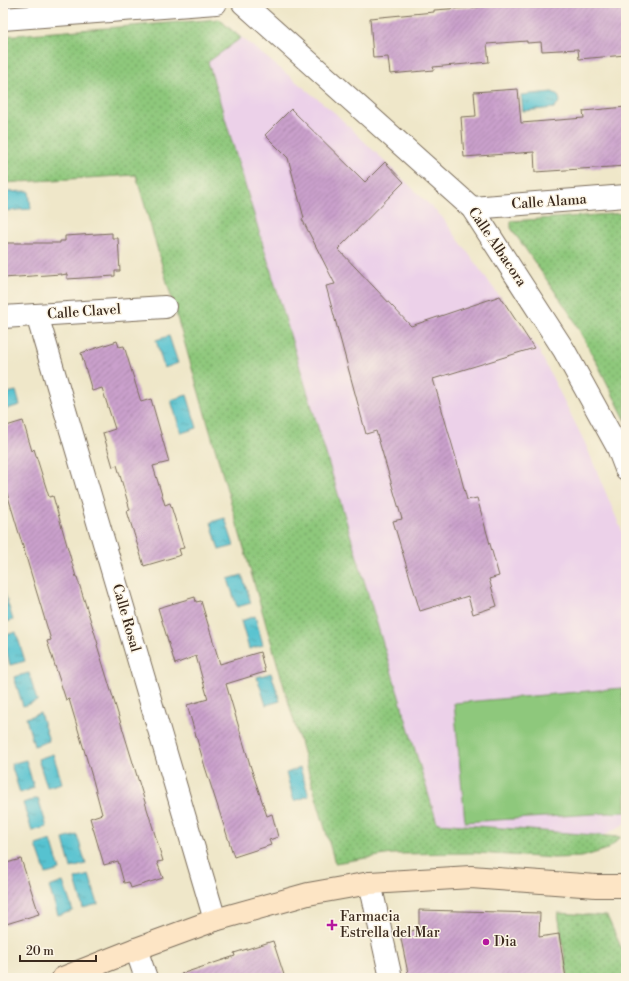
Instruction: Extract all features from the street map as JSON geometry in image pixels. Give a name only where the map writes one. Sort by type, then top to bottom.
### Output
[{"type":"main road","points":[[63,978],[215,920],[308,894],[370,884],[471,877],[596,886],[626,886]]},
{"type":"street","points":[[3,19],[216,3]]},
{"type":"street","name":"Calle Albacora","points":[[243,3],[472,208],[564,350],[618,448],[626,470]]},
{"type":"street","name":"Calle Alama","points":[[472,208],[626,196]]},
{"type":"street","name":"Calle Clavel","points":[[3,317],[165,307]]},
{"type":"street","name":"Calle Rosal","points":[[37,315],[215,920]]},
{"type":"street","points":[[370,884],[391,978]]},
{"type":"street","points":[[136,949],[146,978]]},
{"type":"shaded area","points":[[219,19],[335,113],[442,217],[539,351],[585,443],[626,541],[626,823],[603,836],[437,823],[195,21]]},
{"type":"green space","points":[[219,19],[241,38],[208,62],[437,823],[621,837],[608,849],[582,857],[554,858],[477,853],[392,854],[335,863],[136,175],[3,183],[3,36]]},
{"type":"green space","points":[[626,213],[626,421],[571,315],[511,228],[511,221]]},
{"type":"green space","points":[[622,688],[626,736],[626,812],[465,822],[454,703]]},
{"type":"green space","points":[[558,913],[607,916],[621,947],[626,952],[626,978],[568,978]]},
{"type":"water","points":[[552,92],[558,95],[560,101],[554,108],[523,111],[521,95]]},
{"type":"water","points":[[29,191],[31,209],[3,211],[3,192]]},
{"type":"water","points":[[169,336],[178,363],[164,368],[156,340]]},
{"type":"water","points":[[16,391],[20,405],[3,410],[3,394]]},
{"type":"water","points":[[187,395],[197,428],[181,433],[171,400]]},
{"type":"water","points":[[225,518],[234,546],[219,550],[211,522]]},
{"type":"water","points":[[242,575],[251,603],[237,607],[228,579]]},
{"type":"water","points":[[3,591],[13,620],[3,623]]},
{"type":"water","points":[[255,616],[263,645],[249,649],[241,621]]},
{"type":"water","points":[[16,632],[25,661],[10,665],[3,636]]},
{"type":"water","points":[[29,673],[37,701],[23,706],[14,677]]},
{"type":"water","points":[[271,673],[280,701],[266,705],[257,677]]},
{"type":"water","points":[[40,713],[49,741],[34,746],[26,718]]},
{"type":"water","points":[[53,754],[62,783],[47,787],[38,759]]},
{"type":"water","points":[[26,760],[34,788],[20,793],[11,764]]},
{"type":"water","points":[[300,768],[309,796],[294,801],[286,773]]},
{"type":"water","points":[[38,798],[47,827],[32,831],[23,803]]},
{"type":"water","points":[[77,835],[86,864],[71,868],[63,839]]},
{"type":"water","points":[[51,840],[60,870],[46,874],[36,845]]},
{"type":"water","points":[[89,875],[98,904],[83,908],[75,879]]},
{"type":"water","points":[[63,882],[73,911],[58,915],[49,887]]},
{"type":"building","points":[[535,3],[626,3],[626,55],[579,59],[578,49],[542,51],[541,42],[527,43],[527,41],[487,44],[489,62],[433,67],[434,70],[390,74],[388,57],[373,58],[370,18],[434,12],[434,10]]},
{"type":"building","points":[[518,89],[521,123],[584,118],[583,111],[626,107],[626,166],[535,172],[534,152],[464,157],[461,117],[476,116],[474,92]]},
{"type":"building","points":[[291,109],[365,182],[385,162],[404,182],[338,249],[411,326],[500,296],[534,348],[433,379],[467,500],[477,498],[499,576],[489,579],[497,606],[473,614],[468,596],[420,611],[393,521],[402,519],[376,431],[366,434],[326,286],[335,284],[302,219],[304,218],[288,158],[265,135]]},
{"type":"building","points":[[112,233],[112,238],[118,238],[120,271],[115,271],[115,276],[67,279],[67,274],[61,274],[3,278],[3,243],[60,243],[60,241],[65,241],[65,236]]},
{"type":"building","points":[[117,341],[119,347],[124,346],[141,402],[151,399],[169,462],[153,466],[165,505],[170,503],[184,548],[179,549],[181,555],[144,566],[127,511],[130,510],[117,465],[113,467],[103,433],[115,429],[102,388],[92,391],[81,353]]},
{"type":"building","points":[[23,421],[32,451],[34,449],[49,497],[53,496],[76,577],[98,644],[97,645],[163,861],[157,862],[163,878],[131,888],[129,882],[124,883],[118,861],[104,865],[90,818],[102,814],[69,699],[66,700],[47,641],[51,640],[3,480],[3,427]]},
{"type":"building","points":[[195,597],[196,602],[201,601],[220,664],[260,652],[265,672],[226,684],[267,816],[272,814],[278,837],[269,840],[271,845],[234,857],[187,705],[208,699],[196,656],[175,664],[158,608]]},
{"type":"building","points":[[21,859],[39,914],[3,925],[3,864]]},
{"type":"building","points":[[419,910],[540,913],[539,937],[559,934],[566,978],[409,978],[400,934],[419,929]]},
{"type":"building","points":[[273,941],[285,978],[182,978],[181,974],[235,956],[234,953]]},
{"type":"place","name":"Farmacia Estrella del Mar","points":[[332,925]]},
{"type":"place","name":"Dia","points":[[486,942]]}]
